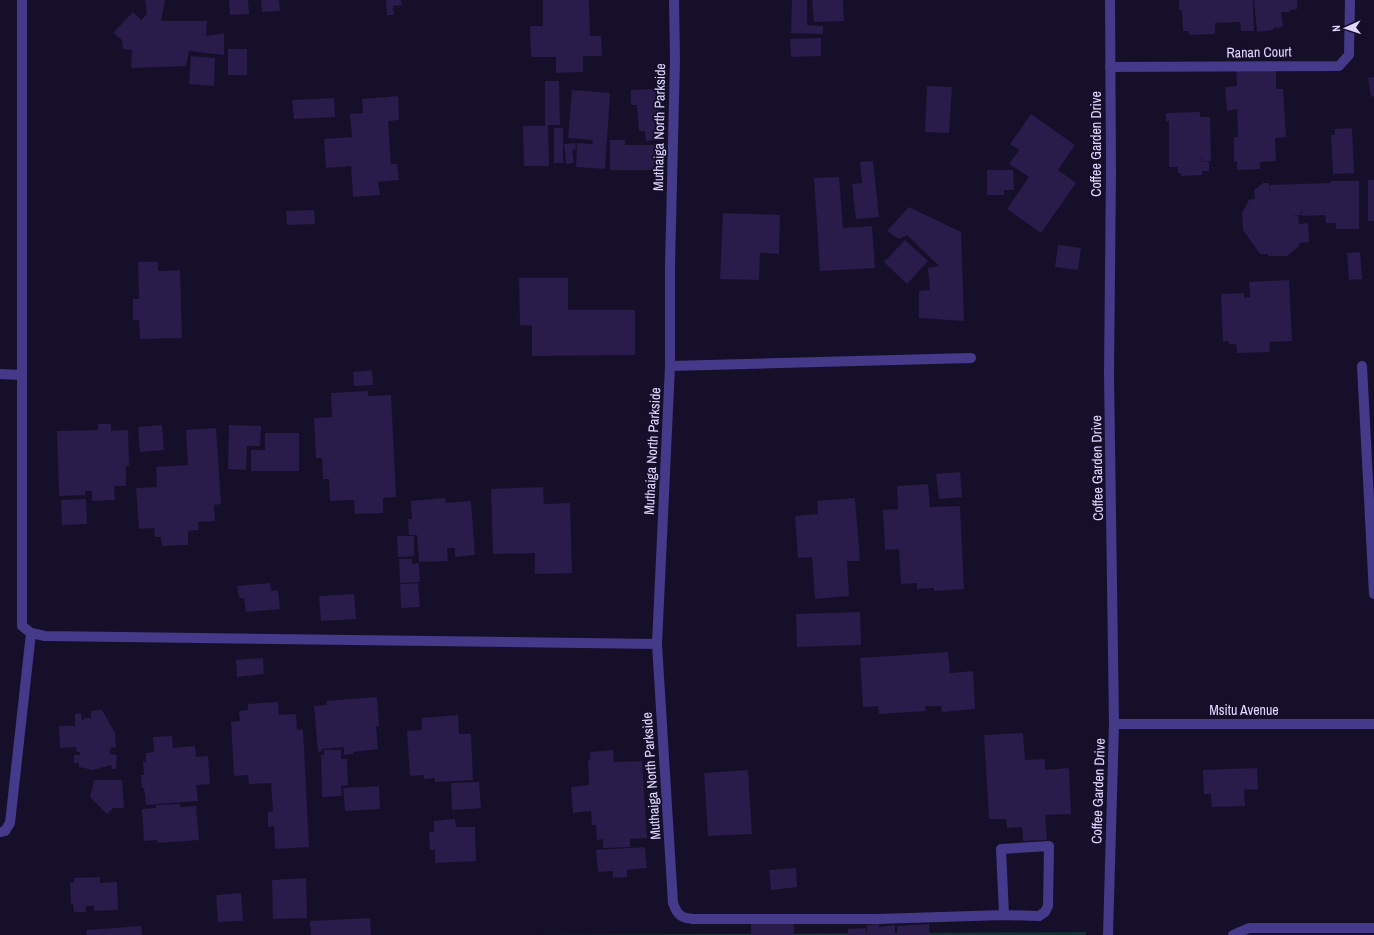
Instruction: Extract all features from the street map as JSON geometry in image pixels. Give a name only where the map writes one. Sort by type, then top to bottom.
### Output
[{"type":"street","points":[[22,0],[22,626],[32,633],[46,636],[657,644]]},
{"type":"street","name":"Muthaiga North Parkside","points":[[674,0],[675,59],[670,266],[670,366],[657,644],[673,903],[677,914],[693,919],[877,919],[1004,915]]},
{"type":"street","name":"Coffee Garden Drive","points":[[1108,935],[1114,724],[1109,374],[1111,170],[1110,0]]},
{"type":"street","name":"Ranan Court","points":[[1110,67],[1339,66],[1349,55],[1350,0]]},
{"type":"street","points":[[670,366],[971,358]]},
{"type":"street","points":[[1362,366],[1374,594]]},
{"type":"street","points":[[0,374],[22,375]]},
{"type":"street","points":[[0,832],[5,831],[10,823],[32,633]]},
{"type":"street","name":"Msitu Avenue","points":[[1114,724],[1374,724]]},
{"type":"street","points":[[1050,846],[1048,906],[1045,912],[1039,916],[1004,915],[1001,849],[1050,846]]},
{"type":"street","points":[[1232,935],[1249,928],[1374,928]]},
{"type":"green space","points":[[1086,932],[1086,935],[534,935]]},
{"type":"building","points":[[145,0],[165,0],[161,21],[207,21],[206,36],[224,33],[224,55],[189,51],[186,66],[131,68],[132,50],[123,49],[122,40],[113,33],[133,12],[141,20],[147,14]]},
{"type":"building","points":[[229,0],[248,0],[249,14],[230,15]]},
{"type":"building","points":[[261,0],[279,0],[280,11],[262,12]]},
{"type":"building","points":[[386,0],[401,0],[402,5],[393,6],[394,15],[387,15]]},
{"type":"building","points":[[543,0],[589,0],[590,36],[601,36],[602,56],[583,56],[583,72],[556,73],[556,57],[531,57],[530,26],[543,26]]},
{"type":"building","points":[[792,0],[807,0],[807,25],[823,26],[823,34],[791,33]]},
{"type":"building","points":[[812,0],[843,0],[844,21],[814,22]]},
{"type":"building","points":[[1179,0],[1253,0],[1254,31],[1241,31],[1240,22],[1215,23],[1215,34],[1189,35],[1189,31],[1183,31],[1182,10],[1179,10]]},
{"type":"building","points":[[1254,0],[1297,0],[1297,9],[1290,10],[1290,12],[1281,12],[1283,27],[1257,32]]},
{"type":"building","points":[[821,38],[821,56],[791,57],[790,39]]},
{"type":"building","points":[[228,49],[247,49],[247,75],[228,75]]},
{"type":"building","points":[[191,56],[215,58],[214,86],[189,84]]},
{"type":"building","points":[[1236,69],[1276,69],[1276,89],[1283,89],[1286,137],[1275,138],[1276,161],[1260,162],[1260,169],[1237,170],[1237,161],[1234,162],[1234,137],[1238,137],[1237,109],[1227,111],[1225,87],[1237,86]]},
{"type":"building","points":[[1374,77],[1374,96],[1371,97],[1368,78]]},
{"type":"building","points":[[545,81],[559,81],[560,125],[548,125],[549,166],[524,166],[523,126],[545,126]]},
{"type":"building","points":[[927,86],[952,87],[949,133],[925,132]]},
{"type":"building","points":[[659,89],[661,140],[646,141],[645,131],[639,131],[637,105],[631,105],[631,90]]},
{"type":"building","points":[[572,90],[610,93],[605,169],[576,167],[577,143],[592,144],[593,140],[568,138]]},
{"type":"building","points":[[398,96],[399,120],[388,121],[391,164],[397,164],[399,180],[378,182],[380,195],[353,197],[351,166],[326,168],[324,139],[352,137],[350,114],[363,113],[362,99]]},
{"type":"building","points":[[334,98],[335,117],[294,119],[292,100]]},
{"type":"building","points":[[1200,112],[1200,117],[1210,117],[1211,161],[1202,162],[1209,162],[1209,171],[1202,171],[1202,175],[1181,176],[1181,173],[1178,173],[1178,167],[1169,167],[1169,121],[1166,121],[1166,113]]},
{"type":"building","points":[[1031,114],[1075,145],[1058,170],[1076,183],[1041,233],[1007,209],[1029,177],[1009,164],[1019,150],[1010,144]]},
{"type":"building","points":[[554,128],[563,128],[563,163],[554,163]]},
{"type":"building","points":[[1352,128],[1354,173],[1333,174],[1331,135],[1335,135],[1335,129]]},
{"type":"building","points":[[610,140],[625,140],[625,145],[657,145],[657,170],[610,170]]},
{"type":"building","points":[[575,143],[576,149],[572,150],[574,163],[566,164],[564,144]]},
{"type":"building","points":[[873,161],[879,217],[856,219],[852,184],[862,183],[860,162]]},
{"type":"building","points":[[987,170],[1013,170],[1014,190],[1004,190],[1004,195],[987,195]]},
{"type":"building","points":[[839,177],[843,228],[872,226],[875,268],[820,271],[814,178]]},
{"type":"building","points":[[1368,180],[1374,180],[1374,221],[1368,221]]},
{"type":"building","points":[[1330,181],[1359,181],[1359,229],[1336,229],[1336,223],[1326,223],[1325,215],[1302,216],[1301,207],[1301,215],[1292,216],[1298,216],[1299,224],[1308,223],[1309,242],[1299,243],[1299,246],[1287,256],[1268,256],[1268,254],[1260,254],[1243,230],[1242,213],[1249,200],[1255,199],[1254,190],[1263,183],[1269,183],[1270,191],[1270,185],[1330,183]]},
{"type":"building","points":[[909,207],[961,232],[964,321],[919,318],[919,291],[930,290],[928,268],[939,266],[907,235],[899,239],[887,231]]},
{"type":"building","points":[[314,210],[315,224],[287,225],[286,211]]},
{"type":"building","points":[[723,213],[780,215],[779,254],[760,253],[759,280],[720,279]]},
{"type":"building","points":[[905,240],[928,261],[907,284],[884,262]]},
{"type":"building","points":[[1058,245],[1081,248],[1078,270],[1055,267]]},
{"type":"building","points":[[1360,252],[1362,279],[1349,280],[1347,253]]},
{"type":"building","points":[[138,262],[158,262],[158,271],[180,270],[182,338],[140,339],[139,320],[133,320],[133,299],[139,299]]},
{"type":"building","points":[[519,278],[568,278],[568,310],[635,310],[635,355],[532,356],[532,326],[520,325]]},
{"type":"building","points":[[1289,280],[1292,341],[1269,342],[1270,352],[1237,353],[1236,344],[1229,344],[1228,341],[1223,342],[1221,294],[1244,293],[1244,298],[1250,297],[1249,282]]},
{"type":"building","points":[[372,370],[373,385],[354,386],[353,372]]},
{"type":"building","points":[[368,391],[368,396],[391,395],[396,497],[383,498],[383,513],[355,514],[354,500],[330,501],[329,479],[323,479],[322,458],[316,458],[314,418],[332,417],[331,393]]},
{"type":"building","points":[[98,424],[111,424],[111,431],[128,430],[129,466],[126,466],[126,486],[114,486],[115,500],[92,501],[92,491],[85,491],[85,495],[59,496],[57,431],[98,430]]},
{"type":"building","points":[[162,425],[164,450],[140,452],[138,427]]},
{"type":"building","points":[[229,425],[261,426],[260,446],[247,446],[246,470],[228,469]]},
{"type":"building","points":[[216,428],[221,504],[214,505],[215,521],[198,522],[199,530],[188,531],[188,545],[162,546],[161,537],[155,537],[154,528],[139,529],[136,488],[157,487],[156,467],[188,465],[186,430]]},
{"type":"building","points":[[265,433],[299,433],[299,471],[251,471],[251,450],[265,450]]},
{"type":"building","points":[[960,472],[962,497],[939,499],[936,474]]},
{"type":"building","points":[[928,484],[930,507],[960,506],[964,589],[934,591],[934,588],[917,589],[917,583],[901,584],[899,549],[885,550],[883,510],[898,509],[897,486]]},
{"type":"building","points":[[543,487],[544,504],[570,503],[572,573],[535,574],[535,553],[493,554],[491,489]]},
{"type":"building","points":[[445,498],[446,503],[471,501],[475,555],[455,557],[455,548],[447,548],[448,561],[419,562],[417,535],[409,535],[408,519],[412,519],[411,501]]},
{"type":"building","points":[[855,498],[860,561],[847,561],[849,596],[815,599],[812,557],[798,558],[795,516],[818,514],[817,501]]},
{"type":"building","points":[[86,499],[87,524],[62,525],[61,500]]},
{"type":"building","points":[[397,536],[414,536],[414,556],[398,557]]},
{"type":"building","points":[[399,559],[412,559],[412,564],[419,563],[420,582],[400,583]]},
{"type":"building","points":[[270,583],[271,591],[278,590],[280,609],[246,612],[244,598],[239,598],[237,586]]},
{"type":"building","points":[[418,583],[420,607],[401,608],[400,584]]},
{"type":"building","points":[[354,594],[356,619],[321,621],[319,596]]},
{"type":"building","points":[[860,612],[861,645],[797,647],[796,614]]},
{"type":"building","points":[[948,652],[950,673],[973,671],[975,709],[942,712],[941,706],[925,706],[926,711],[879,714],[878,706],[863,707],[860,658]]},
{"type":"building","points":[[263,658],[264,674],[237,677],[236,660]]},
{"type":"building","points":[[377,697],[379,726],[376,726],[378,749],[353,752],[353,754],[344,755],[344,747],[322,749],[322,751],[318,752],[314,706],[327,705],[326,701]]},
{"type":"building","points":[[278,702],[279,715],[296,714],[297,730],[303,729],[309,847],[275,849],[274,826],[268,827],[268,812],[273,811],[271,783],[249,784],[248,775],[234,776],[231,722],[240,721],[239,711],[248,710],[248,704]]},
{"type":"building","points":[[102,710],[115,733],[116,747],[110,748],[110,754],[117,755],[116,769],[112,769],[111,765],[93,770],[79,767],[79,763],[74,763],[74,755],[80,755],[80,752],[77,752],[76,747],[60,748],[59,726],[75,726],[75,714],[81,713],[82,720],[84,720],[84,718],[91,718],[91,711]]},
{"type":"building","points":[[458,715],[459,734],[471,734],[473,780],[435,782],[435,778],[424,779],[424,775],[410,776],[407,731],[422,730],[422,718]]},
{"type":"building","points":[[1023,733],[1025,760],[1045,759],[1045,770],[1069,768],[1071,814],[1045,815],[1047,840],[1023,841],[1022,827],[1007,828],[1006,819],[989,819],[984,735]]},
{"type":"building","points":[[172,736],[173,748],[195,746],[196,757],[208,756],[210,784],[196,785],[198,801],[146,805],[141,775],[144,775],[143,762],[146,762],[146,753],[154,752],[153,737]]},
{"type":"building","points":[[324,750],[341,750],[341,759],[347,759],[348,785],[341,786],[342,796],[322,797],[321,755],[324,755]]},
{"type":"building","points":[[613,750],[614,762],[642,761],[647,838],[630,839],[630,847],[603,848],[603,839],[597,840],[596,825],[592,825],[591,811],[573,813],[571,787],[589,785],[588,760],[591,759],[590,752]]},
{"type":"building","points":[[1257,768],[1258,789],[1244,790],[1245,806],[1212,807],[1211,794],[1204,794],[1203,770]]},
{"type":"building","points":[[748,770],[752,834],[708,836],[704,773]]},
{"type":"building","points":[[94,780],[122,780],[124,808],[113,808],[107,814],[90,797]]},
{"type":"building","points":[[479,782],[481,808],[452,810],[451,783]]},
{"type":"building","points":[[379,786],[380,809],[345,811],[343,788]]},
{"type":"building","points":[[180,804],[180,807],[196,806],[199,840],[158,843],[157,840],[144,841],[142,809],[156,808],[156,805]]},
{"type":"building","points":[[455,819],[456,827],[475,827],[476,861],[435,863],[435,850],[430,850],[429,832],[434,832],[434,821]]},
{"type":"building","points":[[645,847],[647,868],[627,870],[627,877],[613,878],[613,871],[598,872],[596,850]]},
{"type":"building","points":[[796,868],[797,887],[771,890],[769,870]]},
{"type":"building","points":[[100,877],[100,883],[117,882],[118,910],[94,911],[94,906],[86,906],[86,912],[74,912],[73,904],[71,904],[70,883],[74,883],[74,878]]},
{"type":"building","points":[[306,878],[307,918],[273,919],[272,880]]},
{"type":"building","points":[[241,893],[243,921],[218,922],[216,895]]},
{"type":"building","points":[[370,918],[371,935],[311,935],[310,921]]},
{"type":"building","points":[[751,923],[794,924],[794,935],[751,935]]},
{"type":"building","points":[[879,924],[879,927],[895,925],[895,935],[867,935],[867,925]]},
{"type":"building","points":[[929,924],[930,935],[897,935],[897,926]]},
{"type":"building","points":[[141,926],[142,935],[87,935],[86,930]]},
{"type":"building","points":[[866,928],[866,935],[848,935],[848,929]]}]
